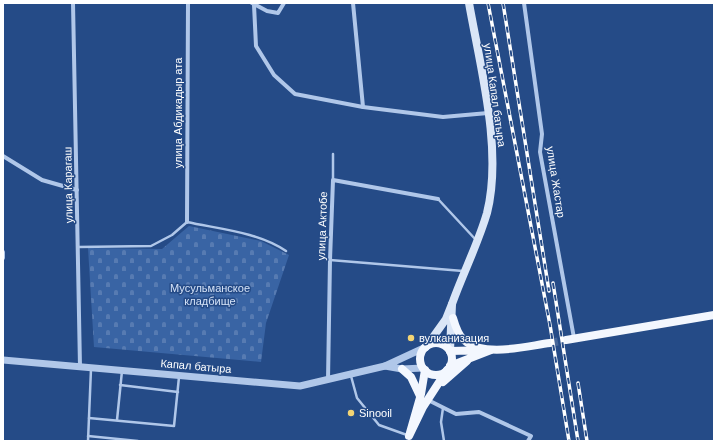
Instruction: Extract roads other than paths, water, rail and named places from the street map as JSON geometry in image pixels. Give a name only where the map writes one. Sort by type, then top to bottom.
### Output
[{"type":"main road","name":"улица Капал батыра","points":[[426,347],[446,319],[464,272],[478,242],[487,212],[493,165],[488,114],[469,3]]},
{"type":"main road","name":"улица Капал батыра","points":[[450,351],[453,318],[452,304]]},
{"type":"main road","points":[[566,340],[714,315]]},
{"type":"main road","points":[[453,318],[458,331],[464,340],[477,347],[491,350]]},
{"type":"main road","points":[[491,350],[472,357],[438,375],[429,373],[424,369],[420,361],[426,347],[436,344],[442,345],[450,351],[491,350],[550,342]]},
{"type":"main road","points":[[435,389],[452,361],[450,351]]},
{"type":"main road","points":[[424,398],[472,357]]},
{"type":"main road","points":[[402,369],[411,377],[424,398]]},
{"type":"main road","points":[[408,438],[424,398],[424,369]]},
{"type":"street","name":"улица Карагаш","points":[[73,3],[80,367]]},
{"type":"street","name":"улица Абдикадыр ата","points":[[187,222],[188,3]]},
{"type":"street","points":[[284,3],[278,13],[253,4],[256,46],[274,75],[295,94],[363,107],[443,117],[488,114]]},
{"type":"street","points":[[353,3],[363,107]]},
{"type":"street","name":"улица Жастар","points":[[524,3],[542,134],[540,152],[574,338]]},
{"type":"street","points":[[3,156],[42,180],[77,190]]},
{"type":"street","name":"улица Актобе","points":[[328,380],[333,180],[438,199]]},
{"type":"street","points":[[3,252],[3,258]]},
{"type":"street","name":"Капал батыра","points":[[3,360],[300,386],[351,376],[385,366],[426,347]]},
{"type":"street","name":"Капал батыра","points":[[385,366],[402,369],[424,369]]},
{"type":"street","points":[[424,398],[456,414],[479,412],[531,436],[528,441]]},
{"type":"lane","points":[[333,154],[333,180]]},
{"type":"lane","points":[[438,199],[478,242]]},
{"type":"lane","points":[[78,247],[151,246],[172,235],[187,222],[254,236],[286,251]]},
{"type":"lane","points":[[330,260],[464,272]]},
{"type":"lane","points":[[88,441],[91,368]]},
{"type":"lane","points":[[117,420],[122,371]]},
{"type":"lane","points":[[89,418],[174,426],[179,376]]},
{"type":"lane","points":[[351,376],[357,398],[379,425],[408,438]]},
{"type":"lane","points":[[120,385],[178,392]]},
{"type":"lane","points":[[443,408],[441,422],[444,441]]},
{"type":"lane","points":[[88,436],[138,441]]},
{"type":"tunnel","points":[[550,343],[566,340]]},
{"type":"railway","points":[[488,3],[550,325],[569,441]]},
{"type":"railway","points":[[503,3],[549,291]]},
{"type":"railway","points":[[553,283],[578,441]]},
{"type":"railway","points":[[578,383],[587,441]]},
{"type":"place","name":"вулканизация","points":[[411,338]]},
{"type":"place","name":"Sinooil","points":[[351,413]]},
{"type":"park label","name":"Мусульманское кладбище","points":[[210,294]]}]
